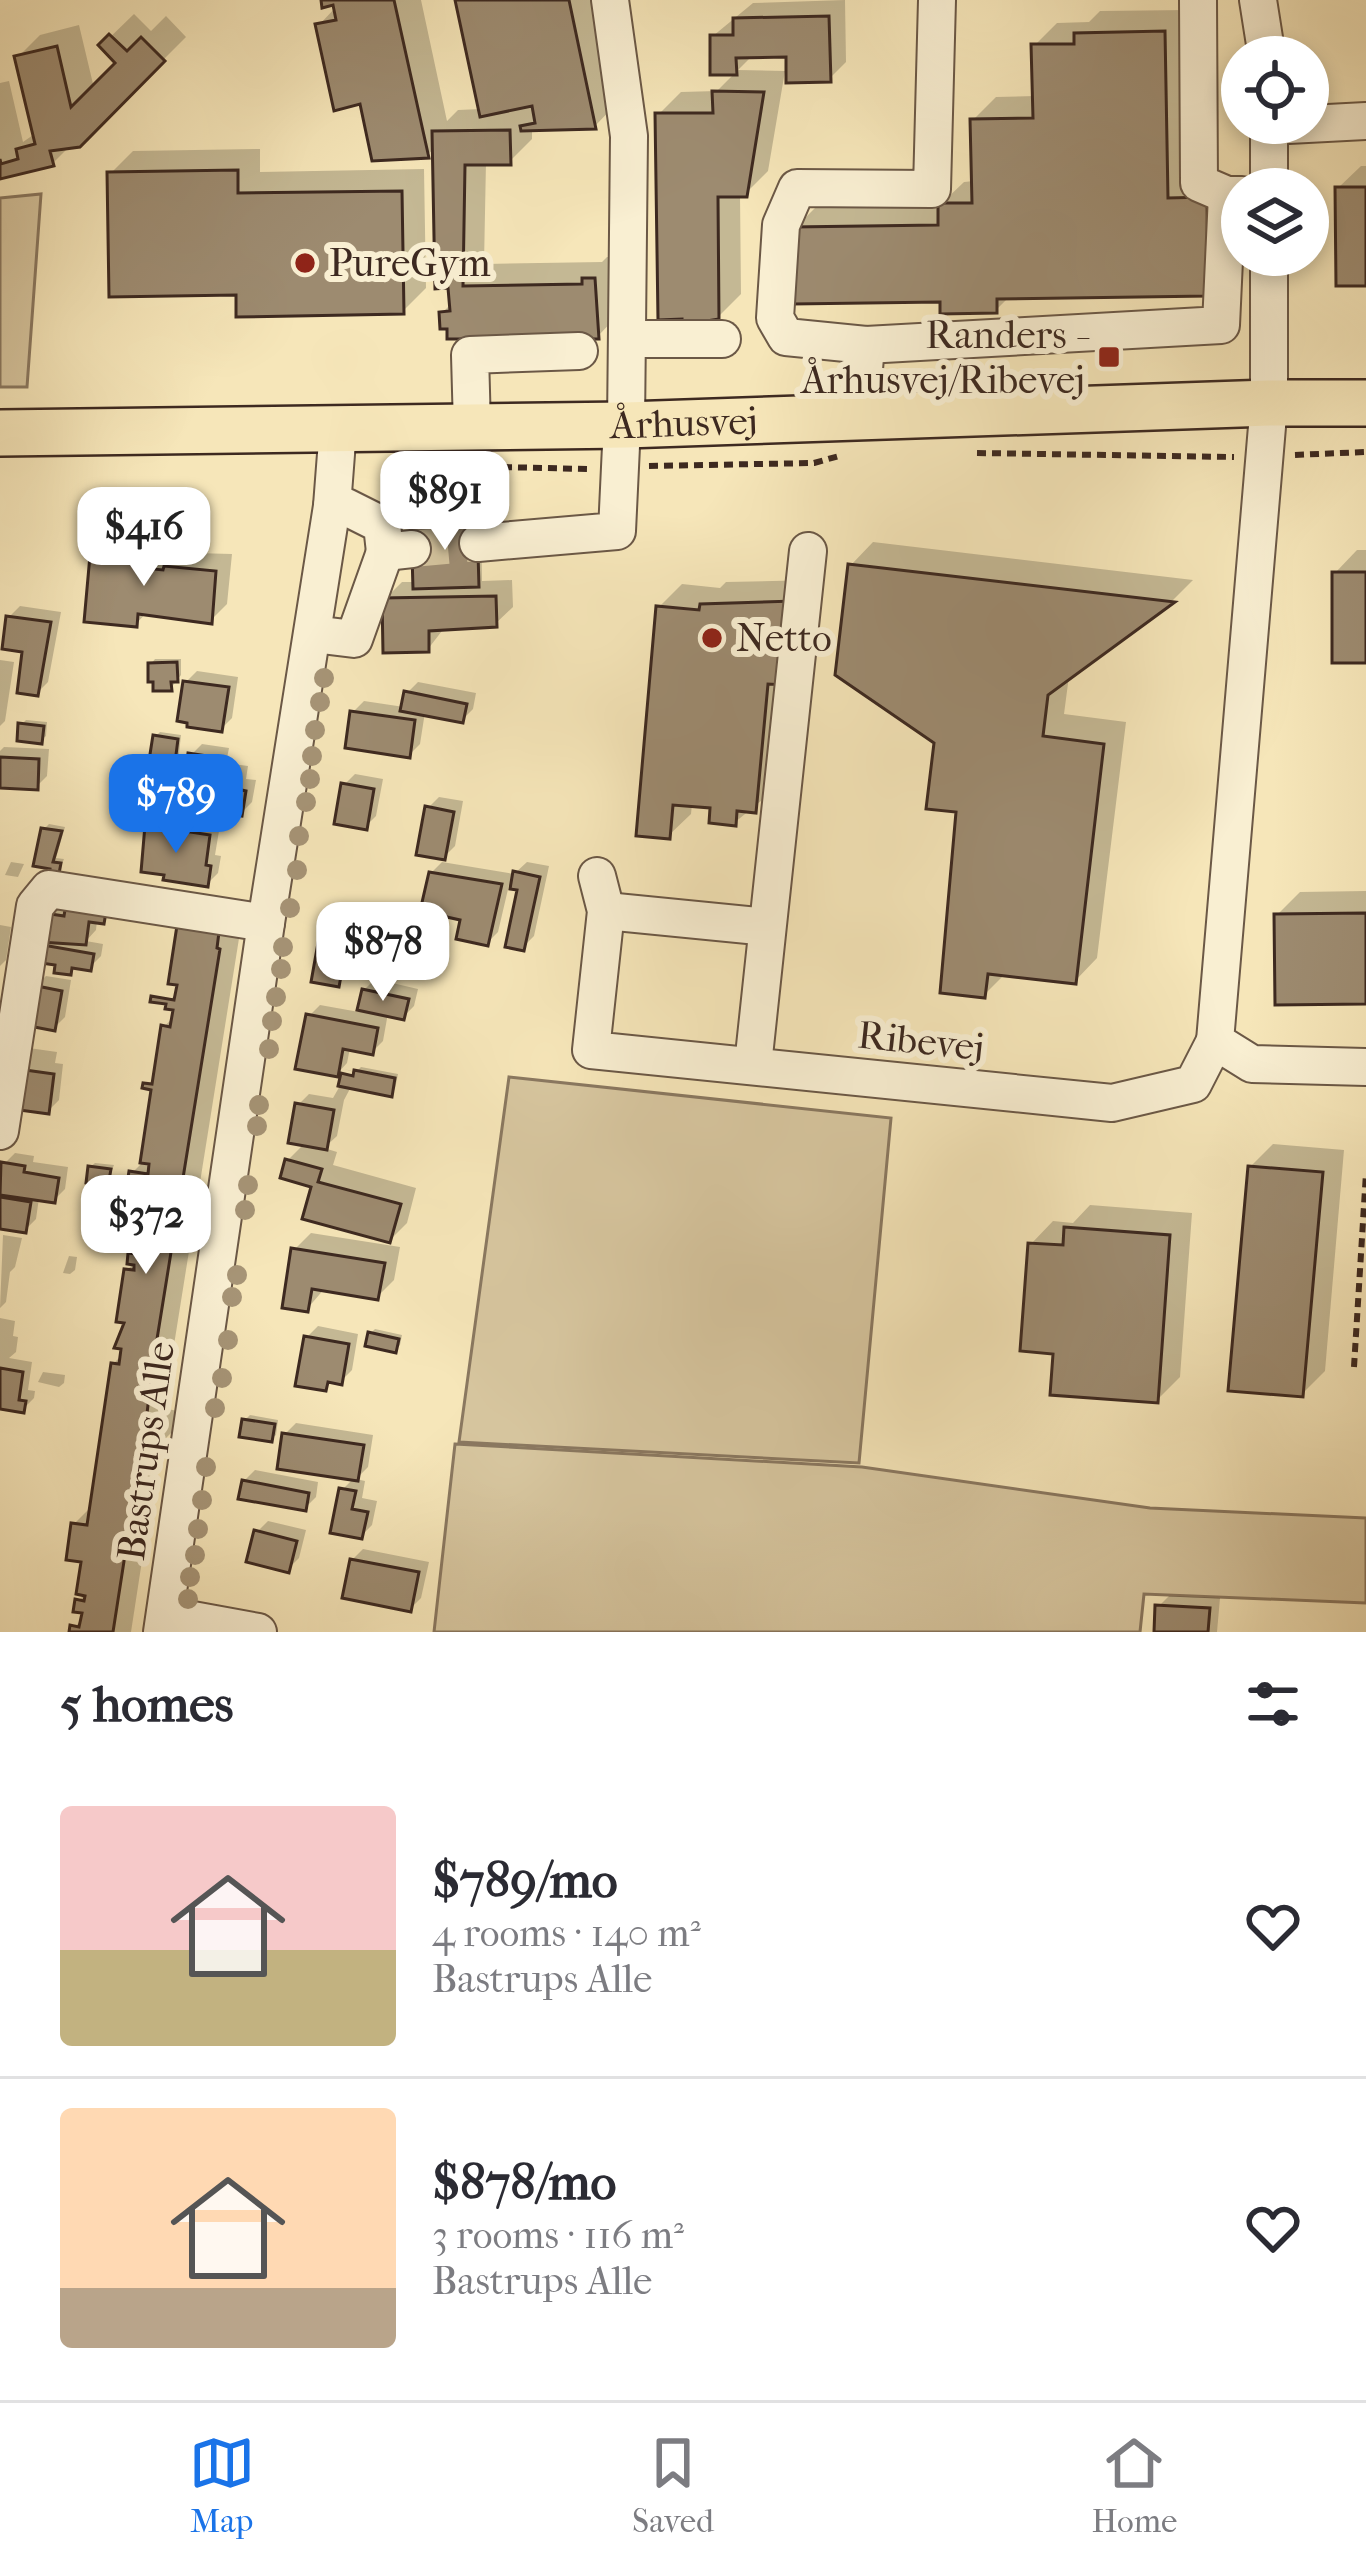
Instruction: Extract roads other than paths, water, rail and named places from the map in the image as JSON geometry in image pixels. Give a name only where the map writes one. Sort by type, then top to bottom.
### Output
[{"type":"main road","name":"Århusvej","points":[[0,433],[624,425],[1366,403]]},
{"type":"street","points":[[478,543],[617,531],[627,339],[629,136],[610,0]]},
{"type":"street","points":[[937,0],[932,189],[797,188],[781,224],[775,318],[786,337],[866,345],[1221,325],[1226,276]]},
{"type":"street","points":[[1198,0],[1199,183],[1221,190]]},
{"type":"street","points":[[1258,0],[1264,36]]},
{"type":"street","points":[[1329,122],[1366,121]]},
{"type":"street","points":[[1269,276],[1269,403],[1215,1041],[1252,1064],[1366,1067]]},
{"type":"street","points":[[627,339],[722,339]]},
{"type":"street","points":[[860,417],[866,345]]},
{"type":"street","points":[[472,427],[470,355],[579,351]]},
{"type":"street","name":"Bastrups Alle","points":[[163,1624],[332,506],[338,428]]},
{"type":"street","points":[[313,634],[354,639],[398,551],[382,525],[346,507],[332,506]]},
{"type":"street","points":[[753,1065],[808,551]]},
{"type":"street","points":[[0,1131],[34,906],[49,890],[266,923]]},
{"type":"street","name":"Ribevej","points":[[767,927],[602,893],[591,1050],[1112,1102],[1193,1084],[1215,1041]]},
{"type":"street","points":[[163,1624],[258,1632]]},
{"type":"tunnel","points":[[412,549],[478,543]]},
{"type":"place","name":"PureGym","points":[[305,263]]},
{"type":"place","name":"Randers - Århusvej/Ribevej","points":[[1109,357]]},
{"type":"place","name":"Netto","points":[[712,638]]}]
